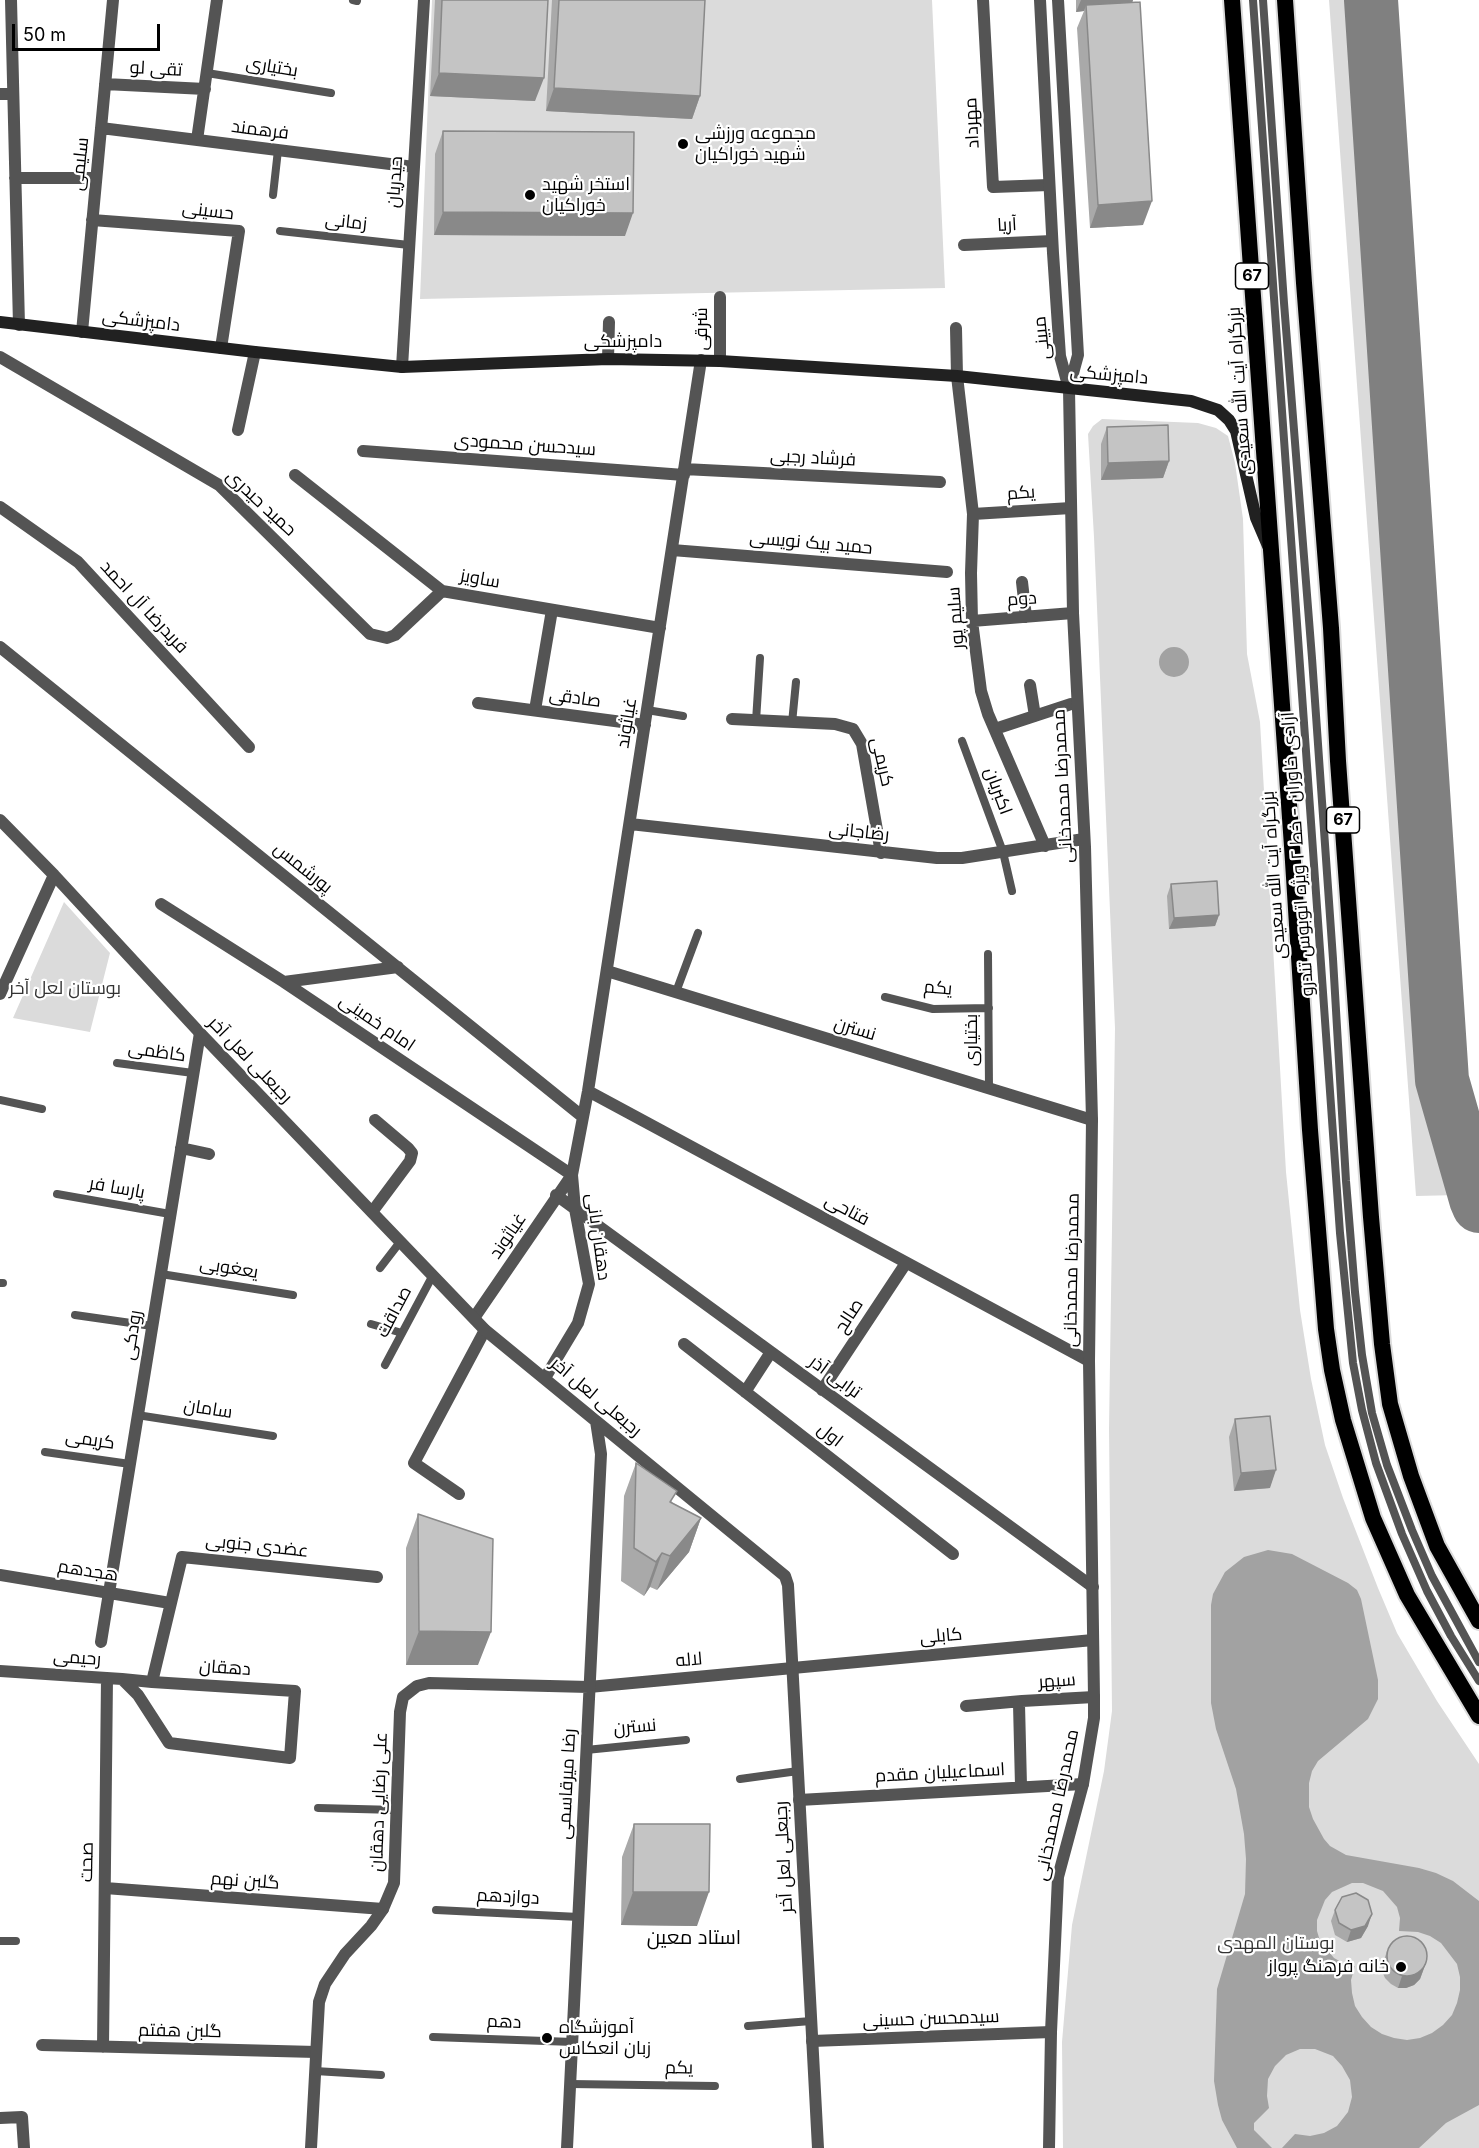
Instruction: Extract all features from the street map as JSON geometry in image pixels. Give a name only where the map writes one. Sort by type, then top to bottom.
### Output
[{"type":"highway","name":"بزرگراه آیت الله سعیدی","points":[[1232,0],[1310,1130],[1326,1329],[1332,1370],[1353,1458],[1373,1518],[1407,1595],[1479,1716]]},
{"type":"highway","name":"67","points":[[1284,0],[1331,628],[1338,761],[1371,1217],[1390,1404],[1411,1476],[1437,1546],[1479,1621]]},
{"type":"main road","name":"دامپزشکی","points":[[0,322],[402,367],[608,359],[701,360],[957,376],[1191,401],[1218,410],[1236,431],[1256,518],[1271,553]]},
{"type":"street","points":[[11,0],[19,325]]},
{"type":"street","name":"سلیمی","points":[[82,332],[113,0]]},
{"type":"street","points":[[197,140],[217,0]]},
{"type":"street","name":"حیدریان","points":[[402,367],[424,0]]},
{"type":"street","name":"مهرداد","points":[[983,0],[993,187],[1050,185]]},
{"type":"street","name":"مبینی","points":[[1040,0],[1060,356],[1069,389]]},
{"type":"street","name":"مبینی","points":[[1058,0],[1077,355],[1069,389]]},
{"type":"street","name":"تقی لو","points":[[105,84],[205,89]]},
{"type":"street","points":[[0,94],[13,93]]},
{"type":"street","name":"فرهمند","points":[[101,128],[414,167]]},
{"type":"street","points":[[15,178],[96,178]]},
{"type":"street","name":"حسینی","points":[[92,220],[239,231],[221,348]]},
{"type":"street","name":"آریا","points":[[964,245],[1071,240]]},
{"type":"street","name":"شرقی","points":[[720,297],[720,361]]},
{"type":"street","points":[[608,359],[609,322]]},
{"type":"street","name":"سلیم پور","points":[[956,328],[957,376],[973,514],[972,621],[981,691],[1046,846]]},
{"type":"street","points":[[238,430],[255,352]]},
{"type":"street","name":"حمید حیدری","points":[[0,357],[219,485],[370,634],[387,638],[395,635],[442,591]]},
{"type":"street","name":"غیاثوند","points":[[588,1091],[701,360]]},
{"type":"street","name":"محمدرضا محمدخانی","points":[[1049,2148],[1051,2032],[1058,1877],[1083,1784],[1094,1718],[1089,1361],[1092,1120],[1084,838],[1073,614],[1069,389]]},
{"type":"street","name":"سیدحسن محمودی","points":[[363,451],[684,472]]},
{"type":"street","name":"فرشاد رجبی","points":[[684,472],[940,482]]},
{"type":"street","name":"ساویز","points":[[295,476],[442,591],[660,628]]},
{"type":"street","name":"فریدرضا آل احمد","points":[[0,507],[78,562],[249,747]]},
{"type":"street","name":"یکم","points":[[973,514],[1071,508]]},
{"type":"street","name":"حمید بیک نویسی","points":[[672,550],[947,572]]},
{"type":"street","points":[[1022,582],[1026,617]]},
{"type":"street","name":"صادقی","points":[[535,711],[552,610]]},
{"type":"street","name":"دوم","points":[[972,621],[1073,614]]},
{"type":"street","name":"پورشمس","points":[[0,647],[583,1117]]},
{"type":"street","points":[[1030,685],[1035,716]]},
{"type":"street","name":"صادقی","points":[[478,703],[645,725]]},
{"type":"street","points":[[995,729],[1071,704]]},
{"type":"street","name":"کریمی","points":[[732,719],[844,726],[853,729],[862,744],[881,853]]},
{"type":"street","name":"رجبعلی لعل آخر","points":[[0,820],[200,1033],[485,1330],[785,1576],[788,1585],[818,2148]]},
{"type":"street","name":"رضاجانی","points":[[630,824],[938,858],[962,858],[1084,838]]},
{"type":"street","points":[[0,994],[4,978],[54,875]]},
{"type":"street","name":"امام خمینی","points":[[161,904],[284,982],[572,1175]]},
{"type":"street","points":[[284,982],[398,967]]},
{"type":"street","name":"نسترن","points":[[607,971],[1092,1120]]},
{"type":"street","name":"رودکی","points":[[100,1642],[200,1033]]},
{"type":"street","name":"دهقان بانی","points":[[545,1378],[578,1323],[589,1284],[575,1209],[572,1175],[588,1091]]},
{"type":"street","name":"فتاحی","points":[[588,1091],[1089,1361]]},
{"type":"street","points":[[372,1212],[410,1161],[412,1154],[375,1120]]},
{"type":"street","points":[[181,1148],[209,1154]]},
{"type":"street","name":"غیاثوند","points":[[474,1318],[556,1195],[572,1175]]},
{"type":"street","name":"ترابی آذر","points":[[556,1195],[1093,1587]]},
{"type":"street","name":"صالح","points":[[822,1389],[906,1263]]},
{"type":"street","points":[[459,1494],[414,1463],[485,1330]]},
{"type":"street","name":"اول","points":[[684,1344],[953,1554]]},
{"type":"street","points":[[745,1392],[771,1352]]},
{"type":"street","name":"رضا میرقاسمی","points":[[567,2148],[601,1454],[596,1421]]},
{"type":"street","name":"عضدی جنوبی","points":[[170,1603],[182,1557],[377,1577]]},
{"type":"street","name":"هجدهم","points":[[0,1575],[170,1603]]},
{"type":"street","points":[[153,1682],[170,1603]]},
{"type":"street","name":"کابلی","points":[[792,1668],[1093,1640]]},
{"type":"street","name":"لاله","points":[[589,1687],[792,1668]]},
{"type":"street","name":"رحیمی","points":[[0,1671],[153,1682]]},
{"type":"street","name":"صحت","points":[[103,2047],[107,1678]]},
{"type":"street","name":"دهقان","points":[[122,1679],[138,1695],[169,1743],[290,1758],[296,1691],[153,1682]]},
{"type":"street","name":"علی رضایی دهقان","points":[[311,2148],[320,2002],[325,1984],[345,1954],[383,1909],[393,1883],[401,1703],[407,1693],[417,1686],[429,1683],[589,1687]]},
{"type":"street","name":"سپهر","points":[[966,1706],[1094,1697]]},
{"type":"street","name":"سپهر","points":[[1021,1786],[1018,1704],[1022,1701]]},
{"type":"street","name":"اسماعیلیان مقدم","points":[[799,1800],[1083,1784]]},
{"type":"street","name":"گلبن نهم","points":[[105,1888],[383,1909]]},
{"type":"street","name":"سیدمحسن حسینی","points":[[812,2042],[1051,2032]]},
{"type":"street","name":"گلبن هفتم","points":[[42,2045],[316,2052]]},
{"type":"street","points":[[0,2118],[22,2117],[24,2148]]},
{"type":"lane","name":"آزادی خاوران - خط ۲ ویژه اتوبوس تندرو","points":[[1253,0],[1340,1222],[1353,1363],[1376,1463],[1402,1534],[1427,1591],[1479,1681]]},
{"type":"lane","name":"آزادی خاوران - خط ۲ ویژه اتوبوس تندرو","points":[[1263,0],[1312,658],[1346,1181],[1362,1355],[1372,1413],[1387,1465],[1432,1576],[1479,1662]]},
{"type":"lane","name":"بختیاری","points":[[207,73],[331,93]]},
{"type":"lane","points":[[273,195],[278,150]]},
{"type":"lane","name":"زمانی","points":[[280,231],[409,245]]},
{"type":"lane","points":[[756,721],[760,658]]},
{"type":"lane","points":[[792,723],[796,682]]},
{"type":"lane","points":[[647,711],[683,716]]},
{"type":"lane","name":"اکبریان","points":[[962,741],[1003,852],[1012,891]]},
{"type":"lane","points":[[676,992],[698,933]]},
{"type":"lane","name":"بختیاری","points":[[988,954],[989,1089]]},
{"type":"lane","name":"یکم","points":[[885,997],[933,1009],[989,1008]]},
{"type":"lane","name":"کاظمی","points":[[117,1063],[193,1073]]},
{"type":"lane","points":[[0,1100],[42,1109]]},
{"type":"lane","name":"پارسا فر","points":[[57,1194],[170,1214]]},
{"type":"lane","points":[[380,1268],[400,1242]]},
{"type":"lane","name":"یعغوبی","points":[[161,1274],[292,1295]]},
{"type":"lane","name":"صداقت","points":[[385,1365],[433,1275]]},
{"type":"lane","points":[[75,1315],[152,1326]]},
{"type":"lane","points":[[371,1324],[402,1333]]},
{"type":"lane","name":"سامان","points":[[137,1415],[273,1436]]},
{"type":"lane","name":"کریمی","points":[[45,1452],[130,1464]]},
{"type":"lane","name":"نسترن","points":[[586,1750],[686,1740]]},
{"type":"lane","points":[[740,1779],[798,1772]]},
{"type":"lane","points":[[318,1808],[397,1810]]},
{"type":"lane","name":"دوازدهم","points":[[436,1910],[579,1917]]},
{"type":"lane","points":[[0,1941],[16,1941]]},
{"type":"lane","points":[[748,2026],[811,2021]]},
{"type":"lane","name":"دهم","points":[[433,2037],[573,2043]]},
{"type":"lane","points":[[315,2071],[381,2076]]},
{"type":"lane","name":"یکم","points":[[570,2084],[714,2086]]},
{"type":"green space","name":"مجموعه ورزشی شهید خوراکیان","points":[[432,0],[932,0],[945,288],[420,299]]},
{"type":"green space","points":[[1329,0],[1357,0],[1436,1085],[1459,1195],[1416,1196]]},
{"type":"green space","name":"بوستان المهدی","points":[[1102,419],[1198,423],[1216,428],[1228,436],[1235,463],[1243,519],[1247,654],[1260,722],[1286,1172],[1300,1310],[1325,1445],[1378,1588],[1397,1633],[1437,1701],[1479,1764],[1479,2148],[1063,2148],[1062,2042],[1072,1925],[1104,1771],[1112,1711],[1109,1429],[1115,1028],[1088,434],[1093,426]]},
{"type":"green space","name":"بوستان لعل آخر","points":[[64,902],[110,953],[90,1032],[13,1018]]},
{"type":"shaded area","points":[[1174,647],[1185,651],[1189,662],[1185,673],[1174,677],[1163,673],[1159,662],[1163,651]]},
{"type":"shaded area","points":[[1268,1550],[1292,1554],[1348,1583],[1357,1590],[1361,1599],[1378,1680],[1378,1699],[1368,1719],[1318,1761],[1312,1771],[1309,1783],[1309,1807],[1324,1839],[1330,1846],[1346,1855],[1436,1873],[1453,1881],[1479,1901],[1479,2105],[1446,2123],[1419,2148],[1282,2148],[1295,2134],[1310,2136],[1324,2133],[1337,2126],[1348,2112],[1352,2097],[1350,2080],[1333,2056],[1315,2049],[1300,2049],[1286,2055],[1275,2066],[1268,2079],[1269,2108],[1254,2123],[1254,2130],[1272,2148],[1237,2148],[1222,2120],[1214,2081],[1217,1989],[1245,1894],[1246,1859],[1236,1789],[1216,1729],[1211,1703],[1211,1605],[1213,1594],[1225,1572],[1244,1557]],"holes":[[[1352,1883],[1363,1883],[1383,1891],[1397,1907],[1400,1918],[1399,1931],[1418,1932],[1430,1936],[1441,1943],[1457,1964],[1460,1990],[1452,2015],[1432,2033],[1420,2038],[1407,2040],[1394,2038],[1371,2027],[1355,2006],[1351,1980],[1355,1966],[1334,1958],[1320,1941],[1317,1920],[1325,1900],[1332,1892]]]},
{"type":"building","points":[[442,0],[548,0],[544,78],[439,73]]},
{"type":"building","points":[[559,0],[705,0],[700,96],[554,88]]},
{"type":"building","points":[[1140,2],[1152,201],[1098,205],[1086,5]]},
{"type":"building","name":"استخر شهید خوراکیان","points":[[443,131],[634,132],[633,213],[443,212]]},
{"type":"building","points":[[1168,425],[1169,461],[1108,463],[1107,427]]},
{"type":"building","points":[[1217,881],[1219,915],[1174,918],[1171,884]]},
{"type":"building","points":[[1270,1416],[1276,1470],[1241,1473],[1235,1419]]},
{"type":"building","points":[[636,1463],[677,1491],[670,1502],[701,1518],[670,1556],[662,1553],[656,1562],[634,1548]]},
{"type":"building","points":[[418,1514],[493,1539],[491,1632],[419,1631]]},
{"type":"building","points":[[634,1824],[710,1824],[709,1892],[633,1892]]},
{"type":"building","points":[[1356,1893],[1368,1900],[1372,1914],[1365,1926],[1351,1930],[1339,1923],[1335,1910],[1342,1897]]},
{"type":"building","points":[[1407,1936],[1415,1937],[1421,1942],[1426,1948],[1426,1964],[1421,1970],[1415,1975],[1407,1976],[1399,1975],[1393,1970],[1388,1964],[1387,1956],[1388,1948],[1393,1942],[1399,1937]]},
{"type":"taxiway","points":[[1371,0],[1442,1080],[1479,1206]]},
{"type":"place","name":"مجموعه ورزشی شهید خوراکیان","points":[[683,144]]},
{"type":"place","name":"استخر شهید خوراکیان","points":[[530,195]]},
{"type":"place","name":"خانه فرهنگ پرواز","points":[[1401,1967]]},
{"type":"place","name":"آموزشگاه زبان انعکاس","points":[[547,2038]]},
{"type":"district","name":"استاد معین","points":[[694,1938]]}]
